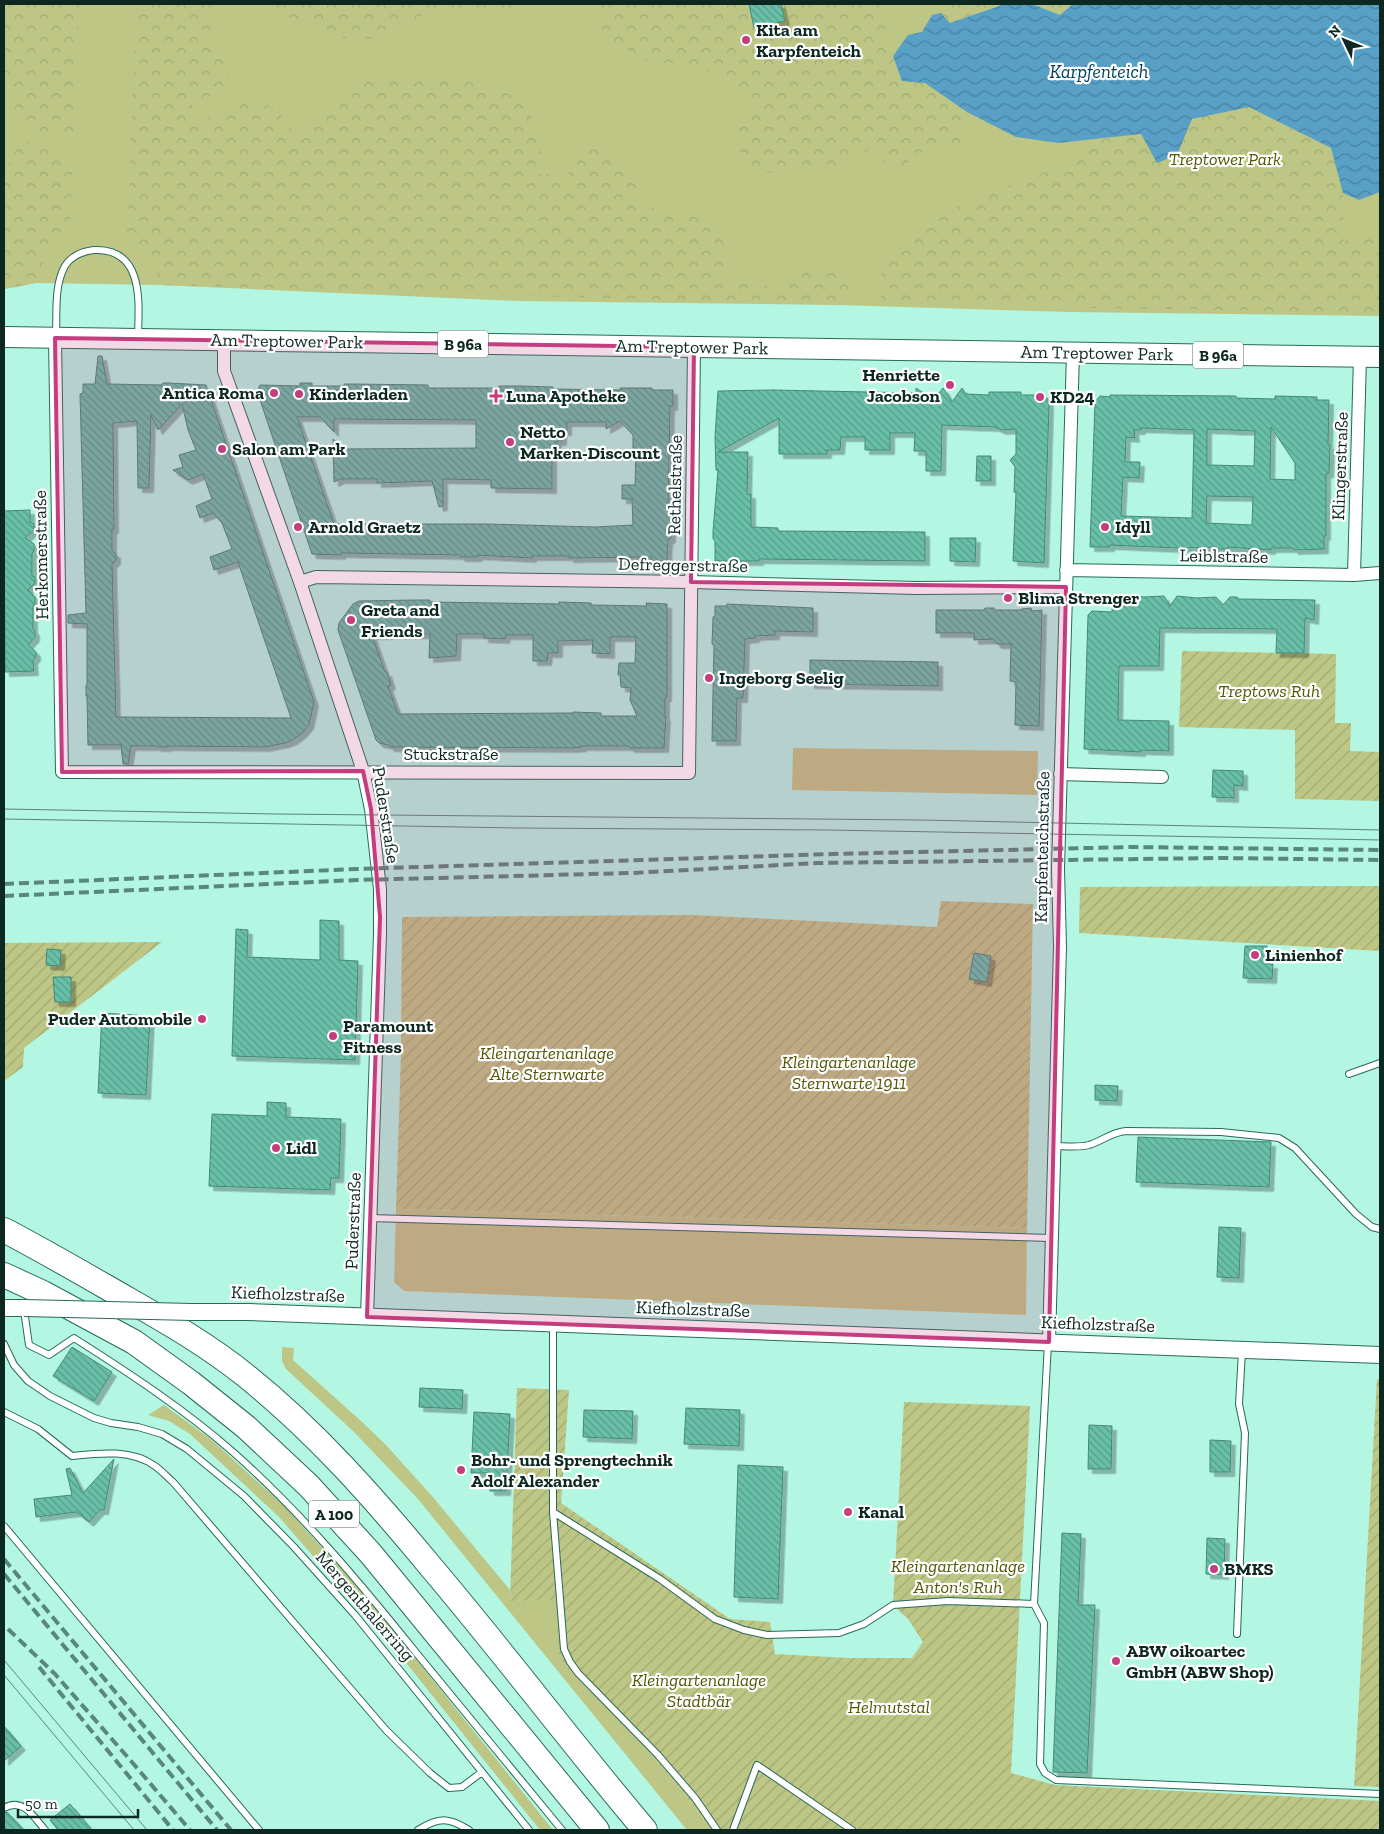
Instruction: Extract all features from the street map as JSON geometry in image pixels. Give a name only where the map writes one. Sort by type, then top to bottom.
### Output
[{"type":"highway","name":"A 100","points":[[4,1230],[60,1260],[215,1352],[272,1398],[339,1460],[498,1646],[645,1830]]},
{"type":"highway","name":"A 100","points":[[4,1275],[43,1293],[134,1342],[191,1383],[238,1421],[309,1486],[371,1554],[596,1830]]},
{"type":"main road","name":"Am Treptower Park","points":[[4,337],[1380,357]]},
{"type":"street","name":"Herkomerstraße","points":[[55,338],[62,772]]},
{"type":"street","name":"Puderstraße","points":[[224,340],[224,371],[300,582],[363,771],[371,809],[380,889],[380,940],[367,1317]]},
{"type":"street","name":"Rethelstraße","points":[[689,773],[694,347]]},
{"type":"street","name":"Karpfenteichstraße","points":[[1048,1342],[1060,947],[1058,902],[1060,774],[1073,353]]},
{"type":"street","name":"Klingerstraße","points":[[1354,575],[1360,357]]},
{"type":"street","name":"Leiblstraße","points":[[1066,570],[1354,575],[1380,573]]},
{"type":"street","name":"Defreggerstraße","points":[[300,582],[316,578],[691,582],[917,588],[1066,587]]},
{"type":"street","name":"Stuckstraße","points":[[62,772],[689,773]]},
{"type":"street","points":[[1060,774],[1162,777]]},
{"type":"street","name":"Kiefholzstraße","points":[[4,1308],[367,1317],[1380,1354]]},
{"type":"lane","points":[[55,338],[57,299],[66,266],[75,256],[87,251],[99,250],[110,251],[119,256],[127,264],[135,277],[139,302],[138,339]]},
{"type":"lane","points":[[1349,1074],[1380,1062]]},
{"type":"lane","points":[[1053,1146],[1074,1147],[1090,1145],[1118,1131],[1221,1132],[1279,1138],[1295,1148],[1356,1214],[1372,1226],[1380,1229]]},
{"type":"lane","points":[[370,1218],[1051,1238]]},
{"type":"lane","points":[[24,1308],[29,1345],[50,1355],[74,1338],[121,1368],[181,1411],[232,1452],[274,1490],[324,1543],[376,1604],[562,1830]]},
{"type":"lane","points":[[553,1324],[553,1512],[564,1649],[578,1673],[658,1755],[695,1798],[717,1830]]},
{"type":"lane","points":[[1048,1342],[1034,1604],[1044,1623],[1040,1764],[1045,1773],[1056,1780],[1380,1794]]},
{"type":"lane","name":"Mergenthalerring","points":[[4,1344],[14,1365],[28,1381],[50,1396],[94,1418],[111,1423],[138,1426],[162,1434],[187,1449],[244,1496],[294,1547],[355,1615],[529,1830]]},
{"type":"lane","points":[[1237,1634],[1245,1433],[1239,1404],[1242,1350]]},
{"type":"lane","points":[[4,1412],[38,1429],[72,1456],[124,1454],[142,1459],[156,1467],[173,1482],[386,1730],[430,1774],[449,1788],[462,1787],[482,1772]]},
{"type":"lane","points":[[553,1512],[660,1579],[715,1618],[744,1630],[768,1634],[839,1632],[864,1624],[893,1605],[948,1601],[1034,1604]]},
{"type":"lane","points":[[4,1526],[259,1830]]},
{"type":"lane","points":[[733,1830],[757,1765],[852,1830]]},
{"type":"lane","points":[[4,1808],[15,1804],[24,1806],[45,1830]]},
{"type":"lane","points":[[418,1830],[438,1820],[454,1821],[468,1830]]},
{"type":"highlighted area","points":[[55,338],[694,347],[691,582],[1066,587],[1049,1342],[367,1317],[380,917],[371,809],[363,771],[62,772]]},
{"type":"green space","name":"Treptower Park","points":[[4,4],[1380,4],[1380,316],[1069,312],[840,305],[518,301],[160,285],[36,283],[4,289]]},
{"type":"green space","points":[[4,4],[79,4],[74,145],[17,123],[13,94],[4,85]]},
{"type":"green space","points":[[136,4],[213,4],[208,23],[234,90],[190,102],[202,121],[247,96],[274,109],[293,131],[311,129],[368,81],[439,75],[493,88],[523,100],[541,134],[541,174],[567,176],[581,150],[605,149],[621,163],[629,176],[641,188],[640,200],[662,213],[696,211],[724,229],[725,279],[756,279],[773,289],[792,271],[818,267],[846,272],[850,296],[840,305],[160,285],[159,277],[150,256],[140,245],[127,236]]},
{"type":"green space","points":[[273,4],[525,4],[509,11],[441,7],[430,10],[384,39],[344,38],[282,15]]},
{"type":"green space","points":[[590,4],[882,4],[893,56],[902,81],[925,83],[967,112],[963,147],[915,153],[907,164],[891,170],[871,149],[834,167],[768,173],[747,166],[735,140],[741,120],[749,111],[740,88],[699,67],[683,63],[649,63],[601,33],[605,13]]},
{"type":"green space","points":[[937,4],[1005,4],[949,23]]},
{"type":"green space","points":[[1032,4],[1073,4],[1060,15]]},
{"type":"green space","points":[[1249,107],[1331,148],[1343,193],[1344,241],[1380,236],[1380,313],[1093,308],[1040,302],[982,307],[880,303],[883,256],[931,220],[991,191],[1075,162],[1071,144],[1141,134],[1157,163],[1177,155],[1192,119]]},
{"type":"green space","points":[[23,139],[73,160],[70,234],[56,244],[47,254],[36,283],[4,289],[4,180],[11,158]]},
{"type":"green space","name":"Treptows Ruh","points":[[1182,651],[1336,654],[1335,723],[1351,723],[1350,751],[1380,752],[1380,801],[1295,799],[1295,730],[1179,727]]},
{"type":"green space","points":[[793,748],[1038,751],[1037,795],[792,790]]},
{"type":"green space","points":[[1380,886],[1380,951],[1079,933],[1080,887]]},
{"type":"green space","points":[[941,901],[1033,904],[1027,1228],[396,1209],[401,1053],[402,917],[692,915],[937,927]]},
{"type":"green space","points":[[162,942],[24,1048],[23,1067],[4,1081],[4,943]]},
{"type":"green space","points":[[396,1209],[1027,1228],[1026,1315],[404,1291],[394,1282]]},
{"type":"green space","points":[[282,1347],[294,1348],[293,1360],[385,1444],[432,1496],[510,1590],[510,1601],[557,1599],[560,1658],[579,1680],[614,1713],[670,1776],[712,1830],[687,1830],[418,1499],[353,1431],[286,1369],[282,1361]]},
{"type":"green space","points":[[1377,1379],[1380,1380],[1380,1787],[1354,1786]]},
{"type":"green space","points":[[517,1388],[569,1390],[561,1503],[730,1619],[770,1622],[775,1654],[848,1658],[912,1658],[923,1642],[908,1619],[893,1605],[904,1402],[1030,1406],[1011,1773],[1055,1785],[1380,1801],[1380,1830],[712,1830],[670,1776],[614,1713],[559,1658],[556,1600],[510,1601]]},
{"type":"green space","points":[[164,1405],[212,1440],[285,1507],[363,1593],[553,1830],[540,1830],[407,1664],[279,1517],[190,1434],[169,1421],[148,1415]]},
{"type":"water","name":"Karpfenteich","points":[[1005,4],[1032,4],[1060,15],[1073,4],[1380,4],[1380,192],[1359,200],[1343,193],[1331,148],[1249,107],[1192,119],[1177,155],[1157,163],[1141,134],[1058,143],[1016,137],[967,112],[925,83],[902,81],[893,56],[908,35],[922,32],[932,15],[941,13],[950,23]]},
{"type":"building","points":[[749,4],[781,4],[785,21],[754,28]]},
{"type":"building","points":[[98,356],[102,356],[107,384],[161,385],[169,383],[206,385],[314,702],[309,725],[293,740],[265,747],[131,746],[128,764],[123,764],[121,745],[88,745],[86,696],[87,624],[68,623],[68,615],[86,613],[80,394],[83,393],[83,384],[95,384]],"holes":[[[182,404],[188,430],[196,450],[179,455],[183,467],[173,470],[188,480],[203,474],[212,499],[196,506],[200,518],[213,513],[222,523],[232,549],[210,557],[214,570],[238,562],[291,718],[116,717],[112,564],[116,560],[116,554],[112,551],[112,529],[114,529],[113,423],[137,421],[138,488],[149,488],[151,415],[158,430]]]},
{"type":"building","points":[[300,383],[312,383],[312,386],[344,386],[344,384],[353,384],[428,385],[428,388],[499,388],[499,386],[520,386],[553,387],[553,389],[620,390],[620,388],[652,388],[652,390],[673,390],[673,406],[670,406],[668,507],[671,509],[671,538],[668,540],[667,561],[652,561],[651,557],[569,558],[569,556],[532,556],[532,558],[477,555],[478,557],[460,557],[461,555],[312,554],[257,391],[260,385],[300,386]],"holes":[[[297,417],[320,417],[334,432],[334,419],[476,420],[476,448],[344,449],[333,439],[334,482],[341,479],[377,479],[377,483],[432,481],[439,507],[443,506],[443,479],[491,480],[491,488],[552,489],[552,451],[557,451],[557,441],[562,441],[562,431],[567,431],[567,422],[606,422],[606,429],[620,421],[633,435],[633,451],[636,451],[635,485],[622,485],[622,499],[632,499],[633,525],[595,527],[487,524],[334,524]]]},
{"type":"building","points":[[916,388],[925,394],[939,393],[943,388],[952,402],[962,388],[966,394],[989,395],[989,392],[1021,392],[1021,395],[1041,395],[1048,399],[1044,563],[1013,561],[1016,493],[1014,492],[1015,467],[1010,460],[1016,454],[1016,429],[1002,430],[995,427],[942,425],[941,471],[926,471],[926,451],[914,451],[915,433],[890,433],[890,450],[865,450],[865,437],[841,437],[840,450],[827,450],[827,454],[779,454],[779,418],[718,452],[748,452],[747,494],[751,494],[751,527],[778,528],[778,531],[925,532],[925,561],[759,559],[759,561],[715,561],[713,532],[718,470],[716,470],[715,437],[718,391],[773,390],[916,393]]},
{"type":"building","points":[[1110,395],[1236,396],[1236,398],[1275,399],[1275,396],[1317,397],[1317,400],[1329,400],[1328,445],[1330,445],[1329,473],[1326,474],[1326,536],[1324,536],[1324,549],[1294,550],[1293,548],[1271,548],[1271,550],[1228,547],[1228,549],[1217,549],[1217,547],[1177,548],[1110,545],[1110,547],[1090,547],[1095,402],[1100,396],[1110,397]],"holes":[[[1271,427],[1295,463],[1295,480],[1270,479]],[[1141,428],[1194,430],[1192,518],[1121,516],[1123,477],[1139,478],[1140,462],[1125,462],[1126,437],[1135,438],[1134,430],[1141,430]],[[1207,429],[1255,431],[1254,466],[1207,465]],[[1207,496],[1253,497],[1252,525],[1206,523]]]},
{"type":"building","points":[[977,456],[991,456],[991,481],[976,481]]},
{"type":"building","points":[[30,510],[30,522],[34,524],[34,530],[25,538],[34,544],[32,576],[35,577],[35,583],[28,590],[35,597],[33,629],[35,637],[28,645],[36,652],[36,657],[33,660],[34,671],[5,672],[4,511]]},
{"type":"building","points":[[950,538],[976,538],[975,562],[950,561]]},
{"type":"building","points":[[1124,595],[1164,596],[1170,606],[1177,596],[1216,597],[1223,605],[1230,597],[1237,597],[1239,599],[1315,600],[1314,620],[1305,618],[1304,653],[1276,653],[1277,629],[1160,628],[1159,666],[1119,666],[1118,720],[1169,721],[1169,751],[1141,750],[1141,752],[1084,749],[1088,615],[1092,611],[1112,612],[1113,597],[1123,597]]},
{"type":"building","points":[[430,600],[430,602],[559,604],[559,602],[591,603],[591,605],[647,606],[646,603],[667,604],[667,697],[665,698],[664,748],[630,748],[628,746],[582,746],[574,748],[390,747],[389,745],[379,743],[376,740],[338,630],[339,623],[353,604],[359,601]],"holes":[[[430,634],[429,658],[456,656],[457,634],[484,634],[484,638],[505,639],[506,635],[533,635],[533,661],[547,661],[548,653],[558,653],[558,641],[593,640],[592,653],[610,654],[610,637],[636,637],[635,663],[619,663],[618,675],[620,675],[621,687],[631,688],[630,700],[637,716],[601,716],[601,713],[573,712],[398,714],[388,686],[391,685],[387,672],[385,672],[372,635]]]},
{"type":"building","points":[[727,604],[813,608],[813,632],[775,631],[775,635],[755,636],[755,638],[745,639],[743,698],[737,698],[736,741],[712,741],[713,617],[715,616],[715,606],[727,606]]},
{"type":"building","points":[[985,608],[994,608],[995,610],[1031,608],[1032,611],[1042,610],[1039,726],[1015,725],[1016,682],[1010,681],[1011,644],[997,644],[993,639],[974,640],[974,633],[936,633],[936,610],[984,610]]},
{"type":"building","points":[[810,660],[938,662],[938,686],[810,684]]},
{"type":"building","points":[[1213,770],[1243,771],[1243,786],[1234,785],[1234,798],[1212,797]]},
{"type":"building","points":[[320,920],[339,921],[339,960],[358,961],[355,1060],[232,1056],[236,929],[248,930],[247,957],[320,960]]},
{"type":"building","name":"Linienhof","points":[[1245,946],[1267,946],[1266,964],[1273,964],[1272,979],[1243,978]]},
{"type":"building","points":[[47,949],[61,950],[60,966],[46,965]]},
{"type":"building","points":[[974,953],[991,956],[987,982],[969,979]]},
{"type":"building","points":[[53,977],[71,977],[71,1002],[55,1002]]},
{"type":"building","points":[[102,1013],[150,1016],[146,1095],[98,1093]]},
{"type":"building","points":[[1095,1085],[1118,1086],[1117,1101],[1095,1100]]},
{"type":"building","name":"Lidl","points":[[267,1102],[286,1103],[286,1117],[341,1119],[339,1178],[331,1178],[330,1190],[209,1186],[212,1114],[267,1116]]},
{"type":"building","points":[[1138,1137],[1271,1142],[1269,1187],[1136,1182]]},
{"type":"building","points":[[1219,1227],[1241,1228],[1239,1278],[1217,1277]]},
{"type":"building","points":[[72,1347],[112,1372],[94,1401],[53,1376]]},
{"type":"building","points":[[420,1388],[463,1390],[462,1409],[419,1407]]},
{"type":"building","points":[[686,1408],[740,1410],[739,1446],[684,1444]]},
{"type":"building","points":[[584,1410],[633,1411],[632,1439],[583,1437]]},
{"type":"building","points":[[474,1412],[510,1414],[506,1491],[490,1491],[490,1473],[471,1473]]},
{"type":"building","points":[[1089,1425],[1112,1426],[1111,1469],[1088,1469]]},
{"type":"building","points":[[1210,1440],[1231,1441],[1230,1472],[1210,1472]]},
{"type":"building","points":[[114,1459],[104,1510],[100,1510],[89,1522],[77,1512],[36,1517],[34,1499],[72,1495],[66,1469],[70,1468],[83,1493]]},
{"type":"building","points":[[738,1465],[783,1467],[778,1599],[734,1597]]},
{"type":"building","points":[[1062,1533],[1081,1534],[1078,1605],[1095,1605],[1087,1773],[1053,1772]]},
{"type":"building","points":[[1207,1538],[1225,1539],[1224,1575],[1206,1574]]},
{"type":"building","points":[[4,1726],[21,1746],[4,1761]]},
{"type":"building","points":[[70,1804],[92,1830],[58,1830],[50,1820]]},
{"type":"building","points":[[7,1812],[24,1830],[4,1830],[4,1813]]},
{"type":"tram line","points":[[4,809],[276,814],[921,820],[1380,830]]},
{"type":"tram line","points":[[4,819],[517,828],[828,830],[1380,840]]},
{"type":"tram line","points":[[4,1660],[147,1830]]},
{"type":"tram line","points":[[4,1675],[134,1830]]},
{"type":"railway","points":[[4,884],[357,869],[833,854],[1131,847],[1380,850]]},
{"type":"railway","points":[[4,896],[357,880],[632,873],[817,863],[1223,858],[1380,860]]},
{"type":"railway","points":[[4,1559],[231,1830]]},
{"type":"railway","points":[[4,1574],[217,1830]]},
{"type":"railway","points":[[8,1629],[55,1674],[190,1830]]},
{"type":"railway","points":[[39,1667],[173,1830]]},
{"type":"place","name":"Kita am Karpfenteich","points":[[746,40]]},
{"type":"place","name":"Henriette Jacobson","points":[[950,385]]},
{"type":"place","name":"Antica Roma","points":[[274,393]]},
{"type":"place","name":"Kinderladen","points":[[299,394]]},
{"type":"place","name":"Luna Apotheke","points":[[496,396]]},
{"type":"place","name":"KD24","points":[[1040,397]]},
{"type":"place","name":"Netto Marken-Discount","points":[[510,442]]},
{"type":"place","name":"Salon am Park","points":[[222,449]]},
{"type":"place","name":"Arnold Graetz","points":[[298,527]]},
{"type":"place","name":"Idyll","points":[[1105,527]]},
{"type":"place","name":"Blima Strenger","points":[[1008,598]]},
{"type":"place","name":"Greta and Friends","points":[[351,620]]},
{"type":"place","name":"Ingeborg Seelig","points":[[709,678]]},
{"type":"place","name":"Linienhof","points":[[1255,955]]},
{"type":"place","name":"Puder Automobile","points":[[202,1019]]},
{"type":"place","name":"Paramount Fitness","points":[[333,1036]]},
{"type":"place","name":"Lidl","points":[[276,1148]]},
{"type":"place","name":"Bohr- und Sprengtechnik Adolf Alexander","points":[[461,1470]]},
{"type":"place","name":"Kanal","points":[[848,1512]]},
{"type":"place","name":"BMKS","points":[[1214,1569]]},
{"type":"place","name":"ABW oikoartec GmbH (ABW Shop)","points":[[1116,1661]]},
{"type":"park label","name":"Kleingartenanlage Alte Sternwarte","points":[[547,1063]]},
{"type":"park label","name":"Kleingartenanlage Sternwarte 1911","points":[[849,1072]]},
{"type":"park label","name":"Kleingartenanlage Anton's Ruh","points":[[958,1576]]},
{"type":"park label","name":"Kleingartenanlage Stadtbär","points":[[699,1690]]},
{"type":"park label","name":"Helmutstal","points":[[889,1707]]}]
